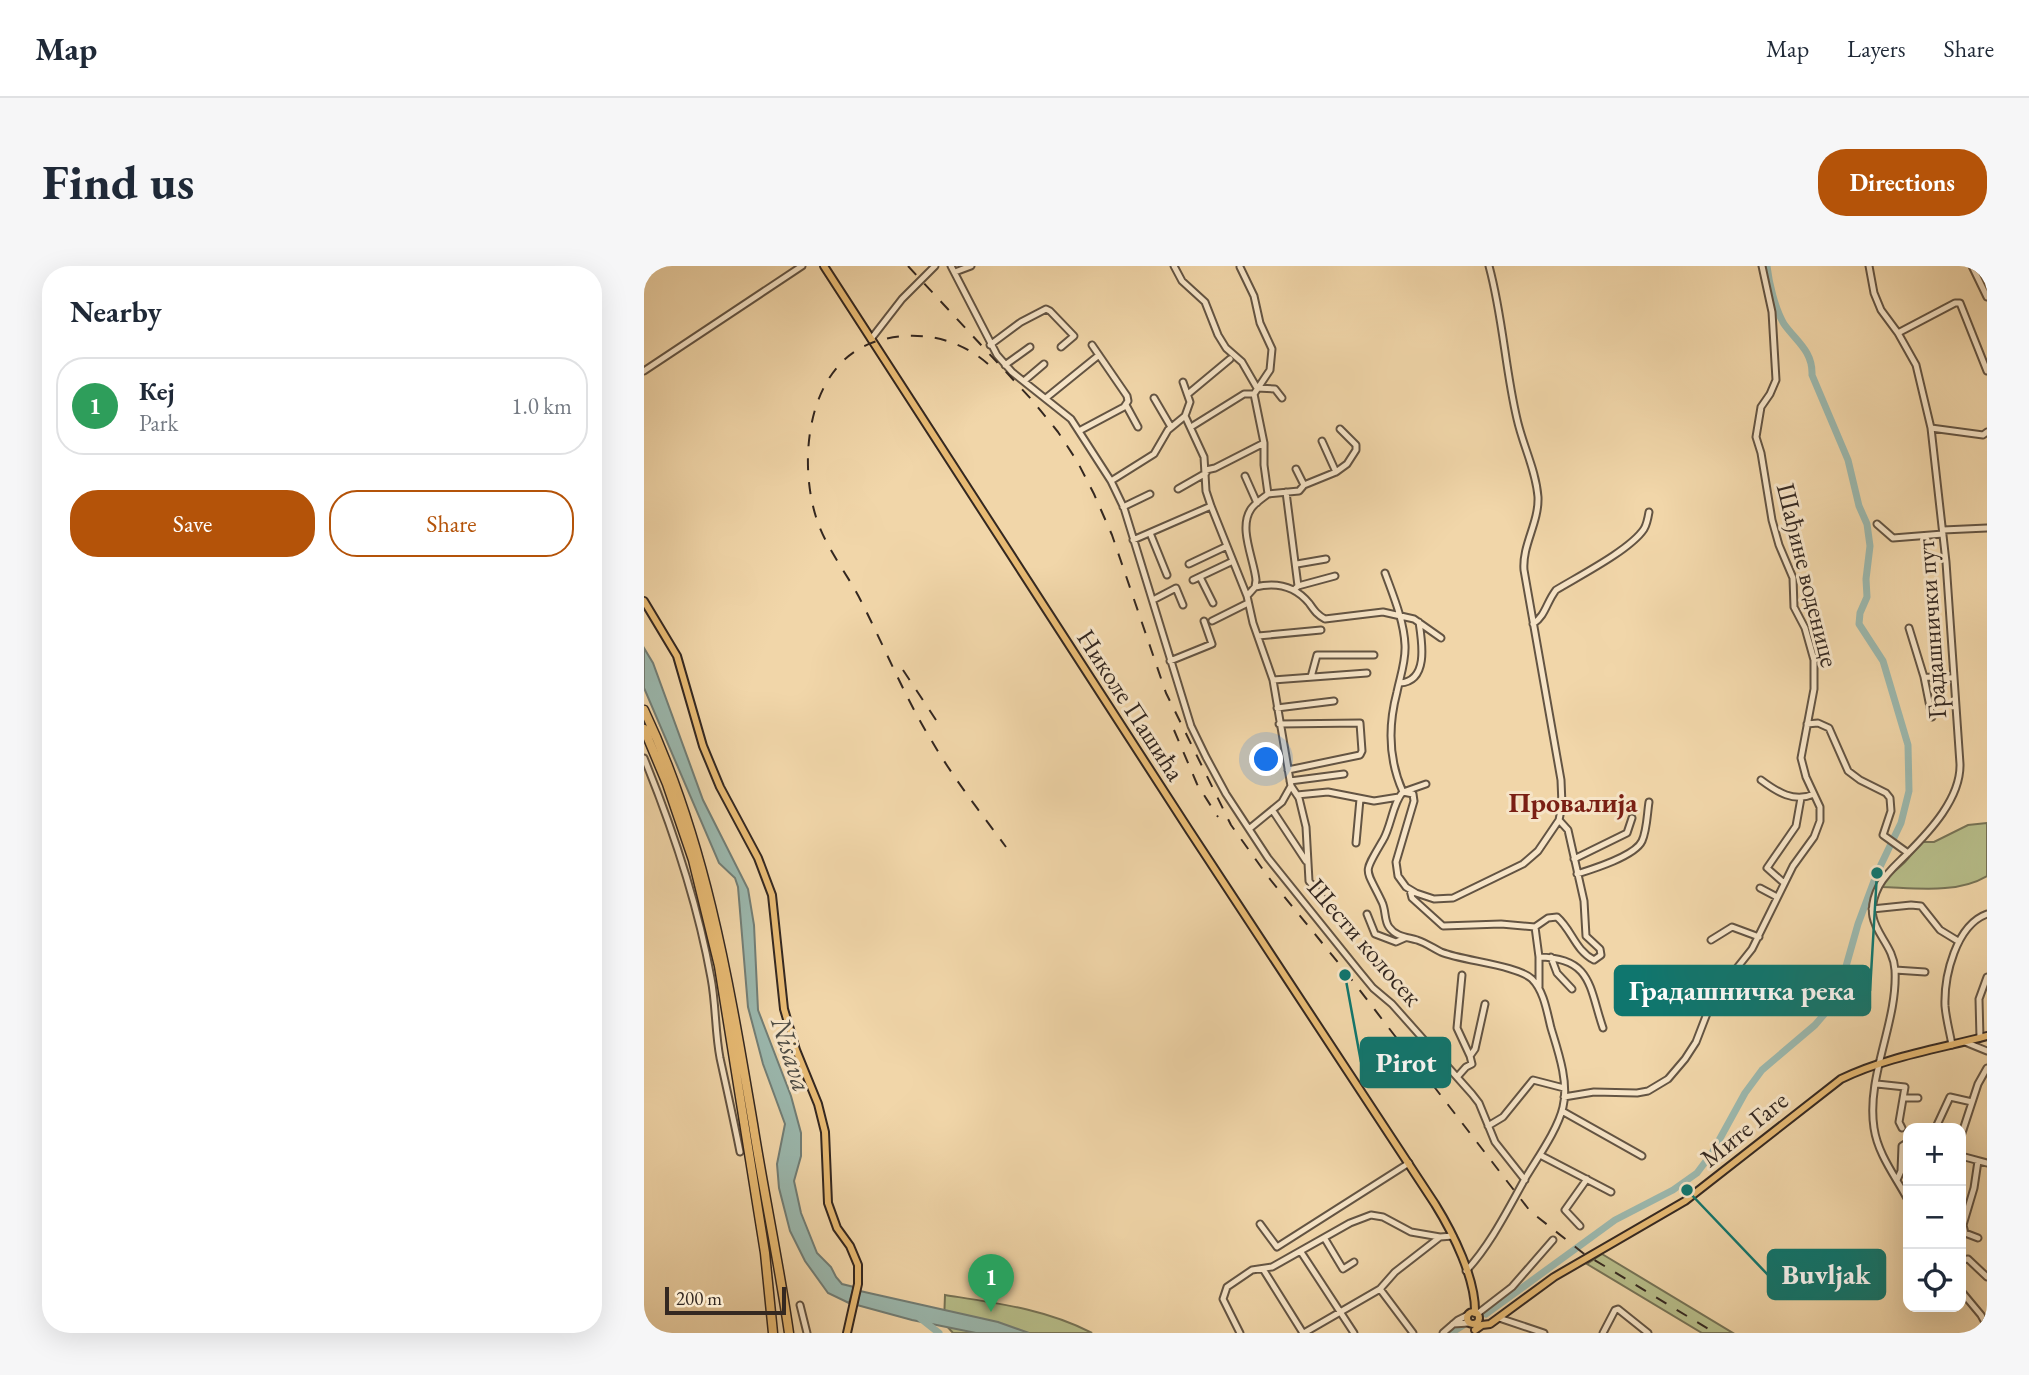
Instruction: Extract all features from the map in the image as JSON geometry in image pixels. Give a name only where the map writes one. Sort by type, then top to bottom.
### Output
[{"type":"highway","points":[[644,710],[692,834],[714,914],[736,1022],[789,1333]]},
{"type":"highway","points":[[644,729],[667,784],[693,860],[719,966],[765,1253],[773,1333]]},
{"type":"main road","name":"Николе Пашића","points":[[824,266],[1195,839],[1409,1163],[1453,1236],[1473,1299],[1474,1322]]},
{"type":"main road","points":[[644,601],[677,656],[703,746],[767,880],[775,917],[784,1009],[824,1125],[828,1203],[837,1228],[856,1259],[859,1276],[847,1333]]},
{"type":"main road","name":"Мите Гаге","points":[[1496,1319],[1554,1277],[1685,1201],[1831,1085],[1856,1072],[1880,1064],[1984,1037]]},
{"type":"main road","points":[[1474,1322],[1496,1319]]},
{"type":"street","points":[[644,371],[802,266]]},
{"type":"street","points":[[872,339],[902,299],[934,266]]},
{"type":"street","name":"Шести колосек","points":[[951,266],[990,345],[1005,365],[1071,419],[1111,481],[1123,507],[1170,661],[1197,738],[1216,777],[1268,858],[1366,980],[1392,1004],[1479,1103],[1495,1142],[1525,1180]]},
{"type":"street","points":[[955,272],[971,266]]},
{"type":"street","points":[[1174,266],[1182,281],[1205,302],[1218,335],[1226,348],[1242,362],[1255,391],[1264,443],[1268,494]]},
{"type":"street","points":[[1403,794],[1413,794],[1415,802],[1398,854],[1398,876],[1410,890],[1426,897],[1442,899],[1464,893],[1514,869],[1531,857],[1549,837],[1559,820],[1562,806],[1561,780],[1523,560],[1538,507],[1537,488],[1517,422],[1503,331],[1489,266]]},
{"type":"street","name":"Шађине воденице","points":[[1564,1097],[1594,1092],[1637,1093],[1648,1091],[1668,1079],[1696,1042],[1713,998],[1759,937],[1793,866],[1817,832],[1821,814],[1801,758],[1814,689],[1814,660],[1805,628],[1794,607],[1793,578],[1772,520],[1756,437],[1761,407],[1776,380],[1772,312],[1762,266]]},
{"type":"street","name":"Градашнички пут","points":[[1869,266],[1877,302],[1919,371],[1931,428],[1943,532],[1960,764],[1959,780],[1939,816],[1883,879],[1874,897],[1872,909]]},
{"type":"street","points":[[1240,267],[1251,289],[1260,323],[1272,349],[1270,370],[1255,391]]},
{"type":"street","points":[[1973,268],[1987,297]]},
{"type":"street","points":[[1898,333],[1959,303],[1987,371]]},
{"type":"street","points":[[990,345],[1021,322],[1046,309],[1074,336],[1061,347]]},
{"type":"street","points":[[1092,345],[1127,396],[1126,405],[1138,427]]},
{"type":"street","points":[[1005,365],[1030,347]]},
{"type":"street","points":[[1045,398],[1099,355]]},
{"type":"street","points":[[1188,394],[1230,359]]},
{"type":"street","points":[[1024,381],[1044,365]]},
{"type":"street","points":[[1111,481],[1154,454],[1171,427],[1185,416],[1190,402],[1183,382]]},
{"type":"street","points":[[1191,427],[1244,394],[1276,390],[1282,398]]},
{"type":"street","points":[[1154,398],[1171,427]]},
{"type":"street","points":[[1079,431],[1126,405]]},
{"type":"street","points":[[1185,416],[1204,457],[1206,491],[1247,596],[1273,680],[1290,784],[1297,795],[1306,827],[1309,881],[1339,920]]},
{"type":"street","points":[[1931,428],[1985,434],[1987,445]]},
{"type":"street","points":[[1247,596],[1255,587],[1256,573],[1247,534],[1251,508],[1268,494],[1300,490],[1304,485],[1336,472],[1347,464],[1356,450],[1356,445],[1340,429]]},
{"type":"street","points":[[1322,441],[1336,472]]},
{"type":"street","points":[[1178,489],[1206,471],[1264,443]]},
{"type":"street","points":[[1296,469],[1304,485]]},
{"type":"street","points":[[1245,476],[1257,503]]},
{"type":"street","points":[[1286,492],[1297,564],[1296,587],[1317,615],[1325,619],[1375,612],[1399,616],[1419,622],[1441,638]]},
{"type":"street","points":[[1123,507],[1150,494]]},
{"type":"street","points":[[1133,540],[1211,506]]},
{"type":"street","points":[[1533,624],[1545,614],[1550,598],[1556,590],[1616,554],[1639,535],[1646,526],[1650,512]]},
{"type":"street","points":[[1877,524],[1893,538],[1987,528]]},
{"type":"street","points":[[1150,533],[1167,575]]},
{"type":"street","points":[[1189,564],[1227,547]]},
{"type":"street","points":[[1297,564],[1326,559]]},
{"type":"street","points":[[1193,580],[1233,561]]},
{"type":"street","points":[[1385,573],[1399,616],[1405,648],[1393,711],[1391,747],[1395,775],[1403,794],[1390,827],[1369,860],[1370,879],[1383,903],[1387,924],[1394,933],[1447,953],[1520,972],[1539,987]]},
{"type":"street","points":[[1255,587],[1296,587],[1335,576]]},
{"type":"street","points":[[1200,577],[1213,603]]},
{"type":"street","points":[[1153,600],[1177,587],[1183,605]]},
{"type":"street","points":[[1212,621],[1248,603]]},
{"type":"street","points":[[1170,661],[1212,643],[1204,621]]},
{"type":"street","points":[[1400,683],[1409,681],[1418,671],[1422,658],[1419,622]]},
{"type":"street","points":[[1909,628],[1924,677],[1932,717]]},
{"type":"street","points":[[1258,636],[1321,630]]},
{"type":"street","points":[[1311,677],[1317,656],[1374,655]]},
{"type":"street","points":[[1273,680],[1367,673]]},
{"type":"street","points":[[1924,677],[1954,678]]},
{"type":"street","points":[[1277,708],[1334,701]]},
{"type":"street","points":[[1279,724],[1360,723],[1361,752],[1288,770]]},
{"type":"street","points":[[1807,724],[1818,723],[1829,728],[1848,771],[1886,793],[1892,804],[1883,835],[1908,853]]},
{"type":"street","points":[[644,758],[659,793],[703,942],[711,979],[720,1058],[740,1152]]},
{"type":"street","points":[[1290,784],[1344,774]]},
{"type":"street","points":[[1761,780],[1782,794],[1801,798],[1814,794]]},
{"type":"street","points":[[1249,829],[1285,799],[1290,784]]},
{"type":"street","points":[[1297,795],[1328,792],[1377,801],[1426,784]]},
{"type":"street","points":[[1784,883],[1767,868],[1796,826],[1801,798]]},
{"type":"street","points":[[1356,843],[1360,799]]},
{"type":"street","points":[[1577,874],[1640,846],[1649,802]]},
{"type":"street","points":[[1273,811],[1306,861]]},
{"type":"street","points":[[1574,859],[1626,833],[1632,818]]},
{"type":"street","points":[[1410,890],[1412,898],[1443,926],[1501,924],[1535,927],[1548,918],[1557,917],[1580,950],[1594,960],[1600,957],[1600,949],[1586,936],[1584,901],[1568,830],[1559,820]]},
{"type":"street","points":[[1760,888],[1777,897]]},
{"type":"street","points":[[1903,1191],[1874,1132],[1877,1084],[1891,1013],[1895,970],[1892,956],[1874,921],[1872,909],[1920,906],[1940,930],[1958,941]]},
{"type":"street","points":[[1367,914],[1375,934],[1396,942],[1405,937]]},
{"type":"street","points":[[1952,1045],[1946,997],[1958,941],[1974,921],[1987,914]]},
{"type":"street","points":[[1466,1271],[1482,1252],[1562,1111],[1564,1088],[1557,1049],[1539,987],[1535,927]]},
{"type":"street","points":[[1711,940],[1732,927],[1759,937]]},
{"type":"street","points":[[1539,957],[1568,960],[1587,977],[1603,1028]]},
{"type":"street","points":[[1551,957],[1557,973],[1572,989]]},
{"type":"street","points":[[1895,970],[1925,972]]},
{"type":"street","points":[[1458,1076],[1472,1063],[1457,1028],[1462,975]]},
{"type":"street","points":[[1984,1037],[1979,999],[1987,977]]},
{"type":"street","points":[[1471,1056],[1485,1004]]},
{"type":"street","points":[[1965,1042],[1987,1051]]},
{"type":"street","points":[[1965,1123],[1987,1068]]},
{"type":"street","points":[[1488,1126],[1503,1117],[1533,1080],[1564,1088]]},
{"type":"street","points":[[1877,1084],[1904,1086],[1899,1122],[1902,1128]]},
{"type":"street","points":[[1938,1123],[1950,1097],[1972,1102]]},
{"type":"street","points":[[1904,1098],[1918,1098]]},
{"type":"street","points":[[1562,1111],[1642,1156]]},
{"type":"street","points":[[1897,1180],[1901,1171],[1903,1146]]},
{"type":"street","points":[[1540,1154],[1611,1192]]},
{"type":"street","points":[[1966,1157],[1987,1163]]},
{"type":"street","points":[[1978,1161],[1963,1228],[1965,1233],[1978,1238]]},
{"type":"street","points":[[1259,1224],[1278,1247],[1409,1163]]},
{"type":"street","points":[[1580,1226],[1565,1210],[1587,1178]]},
{"type":"street","points":[[1241,1333],[1227,1311],[1223,1295],[1227,1287],[1252,1270],[1264,1269],[1301,1252],[1350,1223],[1371,1215],[1383,1217],[1411,1232],[1440,1237],[1453,1236]]},
{"type":"street","points":[[1264,1269],[1304,1333],[1380,1289],[1395,1272],[1440,1237]]},
{"type":"street","points":[[1325,1239],[1343,1269],[1354,1262]]},
{"type":"street","points":[[1443,1333],[1453,1324],[1474,1322],[1512,1287],[1553,1240]]},
{"type":"street","points":[[1301,1252],[1354,1333]]},
{"type":"street","points":[[1966,1259],[1987,1277]]},
{"type":"street","points":[[1380,1289],[1413,1333]]},
{"type":"street","points":[[1966,1297],[1987,1326]]},
{"type":"street","points":[[800,1305],[807,1333]]},
{"type":"street","points":[[1603,1333],[1618,1309],[1648,1333]]},
{"type":"street","points":[[1496,1319],[1544,1333]]},
{"type":"green space","points":[[1987,823],[1987,876],[1950,888],[1881,887],[1922,842],[1934,842],[1968,825]]},
{"type":"green space","points":[[1602,1254],[1733,1333],[1702,1333],[1587,1264]]},
{"type":"green space","points":[[945,1295],[1039,1313],[1092,1333],[953,1333],[944,1323]]},
{"type":"water","points":[[644,648],[653,663],[703,800],[748,889],[754,925],[758,1010],[791,1096],[801,1133],[801,1156],[794,1181],[801,1213],[817,1253],[831,1267],[842,1284],[854,1287],[849,1303],[828,1293],[805,1261],[790,1231],[779,1188],[777,1164],[785,1124],[763,1064],[748,1007],[738,887],[735,878],[719,863],[644,688]]},
{"type":"water","points":[[860,1291],[998,1322],[1029,1333],[976,1333],[912,1320],[857,1305]]},
{"type":"waterway","points":[[1486,1314],[1615,1220],[1673,1190],[1697,1173],[1712,1153],[1745,1093],[1762,1070],[1815,1025],[1833,1004],[1877,873],[1901,823],[1909,791],[1908,745],[1883,661],[1859,624],[1860,613],[1867,597],[1870,546],[1867,524],[1859,506],[1848,460],[1812,375],[1810,359],[1784,324],[1771,288],[1767,266]]},
{"type":"waterway","points":[[920,1318],[939,1333]]},
{"type":"waterway","points":[[1451,1333],[1465,1324]]},
{"type":"railway","points":[[908,266],[1032,400],[1077,461],[1112,535],[1166,693],[1231,825],[1269,878],[1341,966],[1530,1211],[1583,1253],[1715,1333]]},
{"type":"railway","points":[[988,364],[976,354],[948,341],[919,336],[874,342],[852,354],[834,371],[821,392],[813,417],[808,469],[820,528],[861,601],[913,708],[950,770],[1006,847]]},
{"type":"railway","points":[[903,670],[936,720]]},
{"type":"railway","points":[[1174,730],[1197,784],[1218,817]]},
{"type":"place","name":"Градашничка река","points":[[1877,873]]},
{"type":"place","name":"Pirot","points":[[1345,975]]},
{"type":"place","name":"Buvljak","points":[[1687,1190]]},
{"type":"place","name":"Кеј","points":[[991,1312]]},
{"type":"district","name":"Провалија","points":[[1573,802]]},
{"type":"water label","name":"Nisava","points":[[792,1054]]}]
